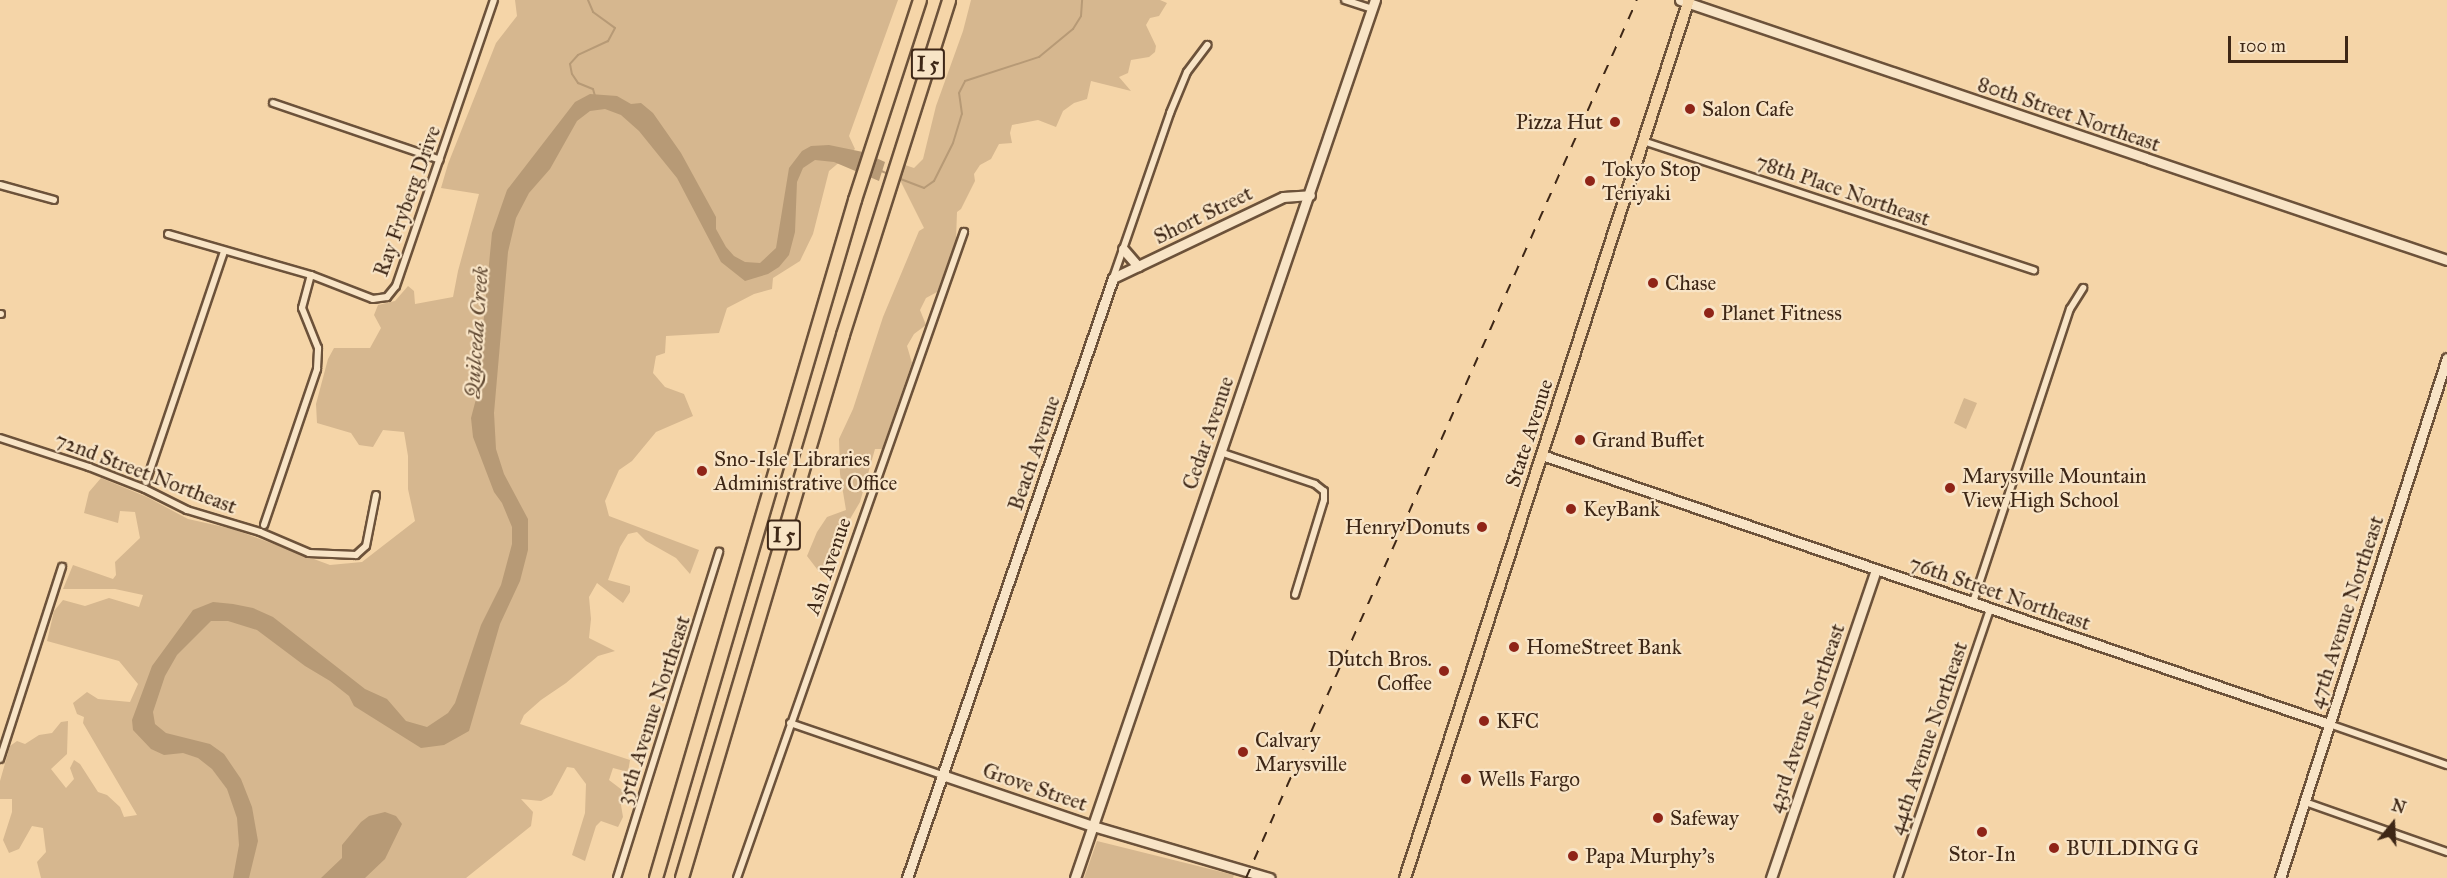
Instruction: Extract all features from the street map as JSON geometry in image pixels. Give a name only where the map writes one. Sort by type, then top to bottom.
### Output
[{"type":"highway","name":"I 5","points":[[656,878],[855,200],[920,0]]},
{"type":"highway","name":"I 5","points":[[682,878],[887,192],[949,0]]},
{"type":"main road","name":"State Avenue","points":[[1405,878],[1643,141],[1685,1]]},
{"type":"street","name":"Ray Fryberg Drive","points":[[168,234],[311,276],[373,299],[387,297],[396,286],[494,0]]},
{"type":"street","points":[[1345,0],[1373,5]]},
{"type":"street","name":"80th Street Northeast","points":[[1685,1],[2447,260]]},
{"type":"street","name":"Cedar Avenue","points":[[1075,878],[1373,5]]},
{"type":"street","name":"Beach Avenue","points":[[907,878],[1123,249],[1187,72],[1207,45]]},
{"type":"street","points":[[273,103],[440,160]]},
{"type":"street","name":"78th Place Northeast","points":[[1643,141],[2034,270]]},
{"type":"street","points":[[0,185],[54,200]]},
{"type":"street","name":"Short Street","points":[[1113,278],[1283,197],[1310,195]]},
{"type":"street","name":"Ash Avenue","points":[[737,878],[964,232]]},
{"type":"street","points":[[1123,249],[1138,267]]},
{"type":"street","points":[[146,482],[224,251]]},
{"type":"street","points":[[264,525],[318,369],[318,348],[304,318],[302,308],[311,276]]},
{"type":"street","points":[[1973,602],[2070,309],[2083,288]]},
{"type":"street","name":"47th Avenue Northeast","points":[[2280,878],[2447,358]]},
{"type":"street","name":"72nd Street Northeast","points":[[0,438],[89,467],[145,489],[187,510],[260,532],[309,553],[356,555],[366,546],[376,495]]},
{"type":"street","points":[[1220,452],[1315,484],[1323,490],[1324,500],[1295,594]]},
{"type":"street","name":"76th Street Northeast","points":[[1542,455],[2447,765]]},
{"type":"street","name":"35th Avenue Northeast","points":[[617,878],[719,552]]},
{"type":"street","points":[[0,759],[62,567]]},
{"type":"street","name":"43rd Avenue Northeast","points":[[1771,878],[1876,569]]},
{"type":"street","name":"44th Avenue Northeast","points":[[1898,878],[1990,609]]},
{"type":"street","name":"Grove Street","points":[[790,723],[1093,826],[1270,878]]},
{"type":"street","points":[[2305,802],[2447,852]]},
{"type":"shaded area","points":[[515,0],[898,0],[849,136],[855,149],[829,171],[813,234],[800,261],[773,278],[772,289],[754,294],[727,308],[719,333],[666,336],[665,353],[656,356],[653,373],[665,387],[684,394],[693,416],[656,432],[632,461],[619,470],[605,501],[609,516],[699,550],[690,574],[676,558],[646,541],[637,532],[628,534],[620,547],[608,580],[630,586],[630,592],[623,603],[597,583],[589,597],[591,619],[589,638],[615,651],[598,656],[566,683],[541,700],[524,715],[520,724],[630,760],[628,772],[613,768],[609,780],[626,793],[621,805],[623,817],[618,827],[601,821],[596,826],[585,861],[572,855],[585,813],[586,784],[574,768],[567,767],[552,795],[541,801],[521,799],[533,812],[531,826],[466,878],[41,878],[37,862],[46,852],[43,828],[32,826],[19,849],[9,853],[3,840],[12,812],[12,799],[0,799],[0,781],[10,746],[17,741],[25,744],[39,735],[52,733],[61,722],[68,721],[67,754],[51,769],[66,788],[74,779],[70,768],[74,760],[80,764],[98,792],[107,795],[120,807],[124,817],[137,815],[83,723],[84,717],[77,714],[73,703],[87,692],[98,699],[130,702],[138,684],[119,661],[47,641],[54,611],[63,600],[85,606],[109,598],[139,607],[143,595],[115,589],[63,589],[73,565],[113,579],[116,575],[115,562],[140,538],[135,512],[120,511],[118,523],[84,513],[89,492],[101,478],[147,497],[188,519],[233,529],[330,565],[362,562],[415,521],[408,489],[408,456],[404,432],[383,430],[373,447],[359,445],[351,433],[317,423],[316,404],[328,359],[334,348],[370,348],[381,328],[374,315],[378,305],[395,301],[408,286],[414,291],[415,304],[453,297],[479,194],[441,188],[448,164],[496,43],[517,16]]},
{"type":"shaded area","points":[[971,0],[1160,0],[1167,3],[1159,16],[1150,18],[1146,25],[1156,46],[1155,52],[1149,57],[1131,60],[1128,73],[1119,77],[1131,91],[1091,81],[1087,99],[1074,103],[1063,111],[1056,127],[1038,120],[1012,125],[1010,133],[1012,143],[999,144],[991,159],[980,165],[974,174],[975,181],[961,209],[957,212],[956,240],[937,292],[926,298],[920,310],[926,325],[914,334],[907,346],[912,363],[882,449],[875,449],[860,502],[837,541],[834,570],[829,575],[820,573],[807,556],[817,532],[827,517],[846,510],[840,474],[839,439],[853,409],[883,317],[919,231],[924,228],[890,160],[914,168],[923,159],[936,106],[963,31]]},
{"type":"shaded area","name":"Quilceda Creek","points":[[590,94],[617,96],[631,104],[641,103],[653,113],[681,153],[716,217],[716,229],[726,247],[734,256],[745,262],[760,263],[776,248],[789,168],[802,151],[811,146],[829,145],[863,152],[885,162],[879,181],[834,162],[815,160],[803,168],[797,182],[795,232],[789,255],[779,267],[768,274],[745,281],[721,262],[677,178],[639,131],[621,115],[605,109],[590,111],[577,121],[550,169],[529,193],[516,218],[508,252],[494,413],[496,449],[504,474],[528,519],[528,550],[520,581],[500,624],[469,731],[444,745],[421,748],[354,706],[349,696],[330,681],[305,666],[257,630],[228,621],[211,621],[177,655],[165,676],[153,712],[155,724],[166,733],[210,744],[224,754],[241,779],[252,807],[258,841],[249,878],[233,878],[239,845],[237,818],[227,789],[212,769],[198,758],[183,753],[164,755],[151,749],[133,730],[132,720],[152,666],[193,610],[213,602],[233,604],[253,608],[273,617],[365,689],[387,699],[406,721],[427,727],[448,713],[455,703],[481,625],[501,585],[512,544],[512,527],[502,503],[494,492],[473,437],[471,418],[476,399],[492,233],[507,190],[575,102]]},
{"type":"shaded area","points":[[1964,398],[1977,403],[1966,429],[1954,423]]},
{"type":"shaded area","points":[[385,812],[396,816],[402,824],[385,859],[365,878],[321,878],[342,858],[342,845],[361,822],[369,816]]},
{"type":"shaded area","points":[[1097,841],[1234,875],[1233,878],[1084,878]]},
{"type":"waterway","points":[[588,0],[593,12],[615,28],[608,41],[578,55],[570,64],[572,74],[578,83],[593,89],[595,96]]},
{"type":"waterway","name":"Quilceda Creek","points":[[898,178],[924,188],[934,181],[953,143],[962,114],[959,93],[965,81],[1039,57],[1073,29],[1081,16],[1082,0]]},
{"type":"waterway","name":"Quilceda Creek","points":[[879,170],[891,175]]},
{"type":"railway","points":[[1246,878],[1637,0]]},
{"type":"place","name":"Salon Cafe","points":[[1690,109]]},
{"type":"place","name":"Pizza Hut","points":[[1615,122]]},
{"type":"place","name":"Tokyo Stop Teriyaki","points":[[1590,181]]},
{"type":"place","name":"Chase","points":[[1653,283]]},
{"type":"place","name":"Planet Fitness","points":[[1709,313]]},
{"type":"place","name":"Grand Buffet","points":[[1580,440]]},
{"type":"place","name":"Sno-Isle Libraries Administrative Office","points":[[702,471]]},
{"type":"place","name":"Marysville Mountain View High School","points":[[1950,488]]},
{"type":"place","name":"KeyBank","points":[[1571,509]]},
{"type":"place","name":"Henry Donuts","points":[[1482,527]]},
{"type":"place","name":"HomeStreet Bank","points":[[1514,647]]},
{"type":"place","name":"Dutch Bros. Coffee","points":[[1444,671]]},
{"type":"place","name":"KFC","points":[[1484,721]]},
{"type":"place","name":"Calvary Marysville","points":[[1243,752]]},
{"type":"place","name":"Wells Fargo","points":[[1466,779]]},
{"type":"place","name":"Safeway","points":[[1658,818]]},
{"type":"place","name":"Stor-In","points":[[1982,832]]},
{"type":"place","name":"BUILDING G","points":[[2054,848]]},
{"type":"place","name":"Papa Murphy's","points":[[1573,856]]}]
